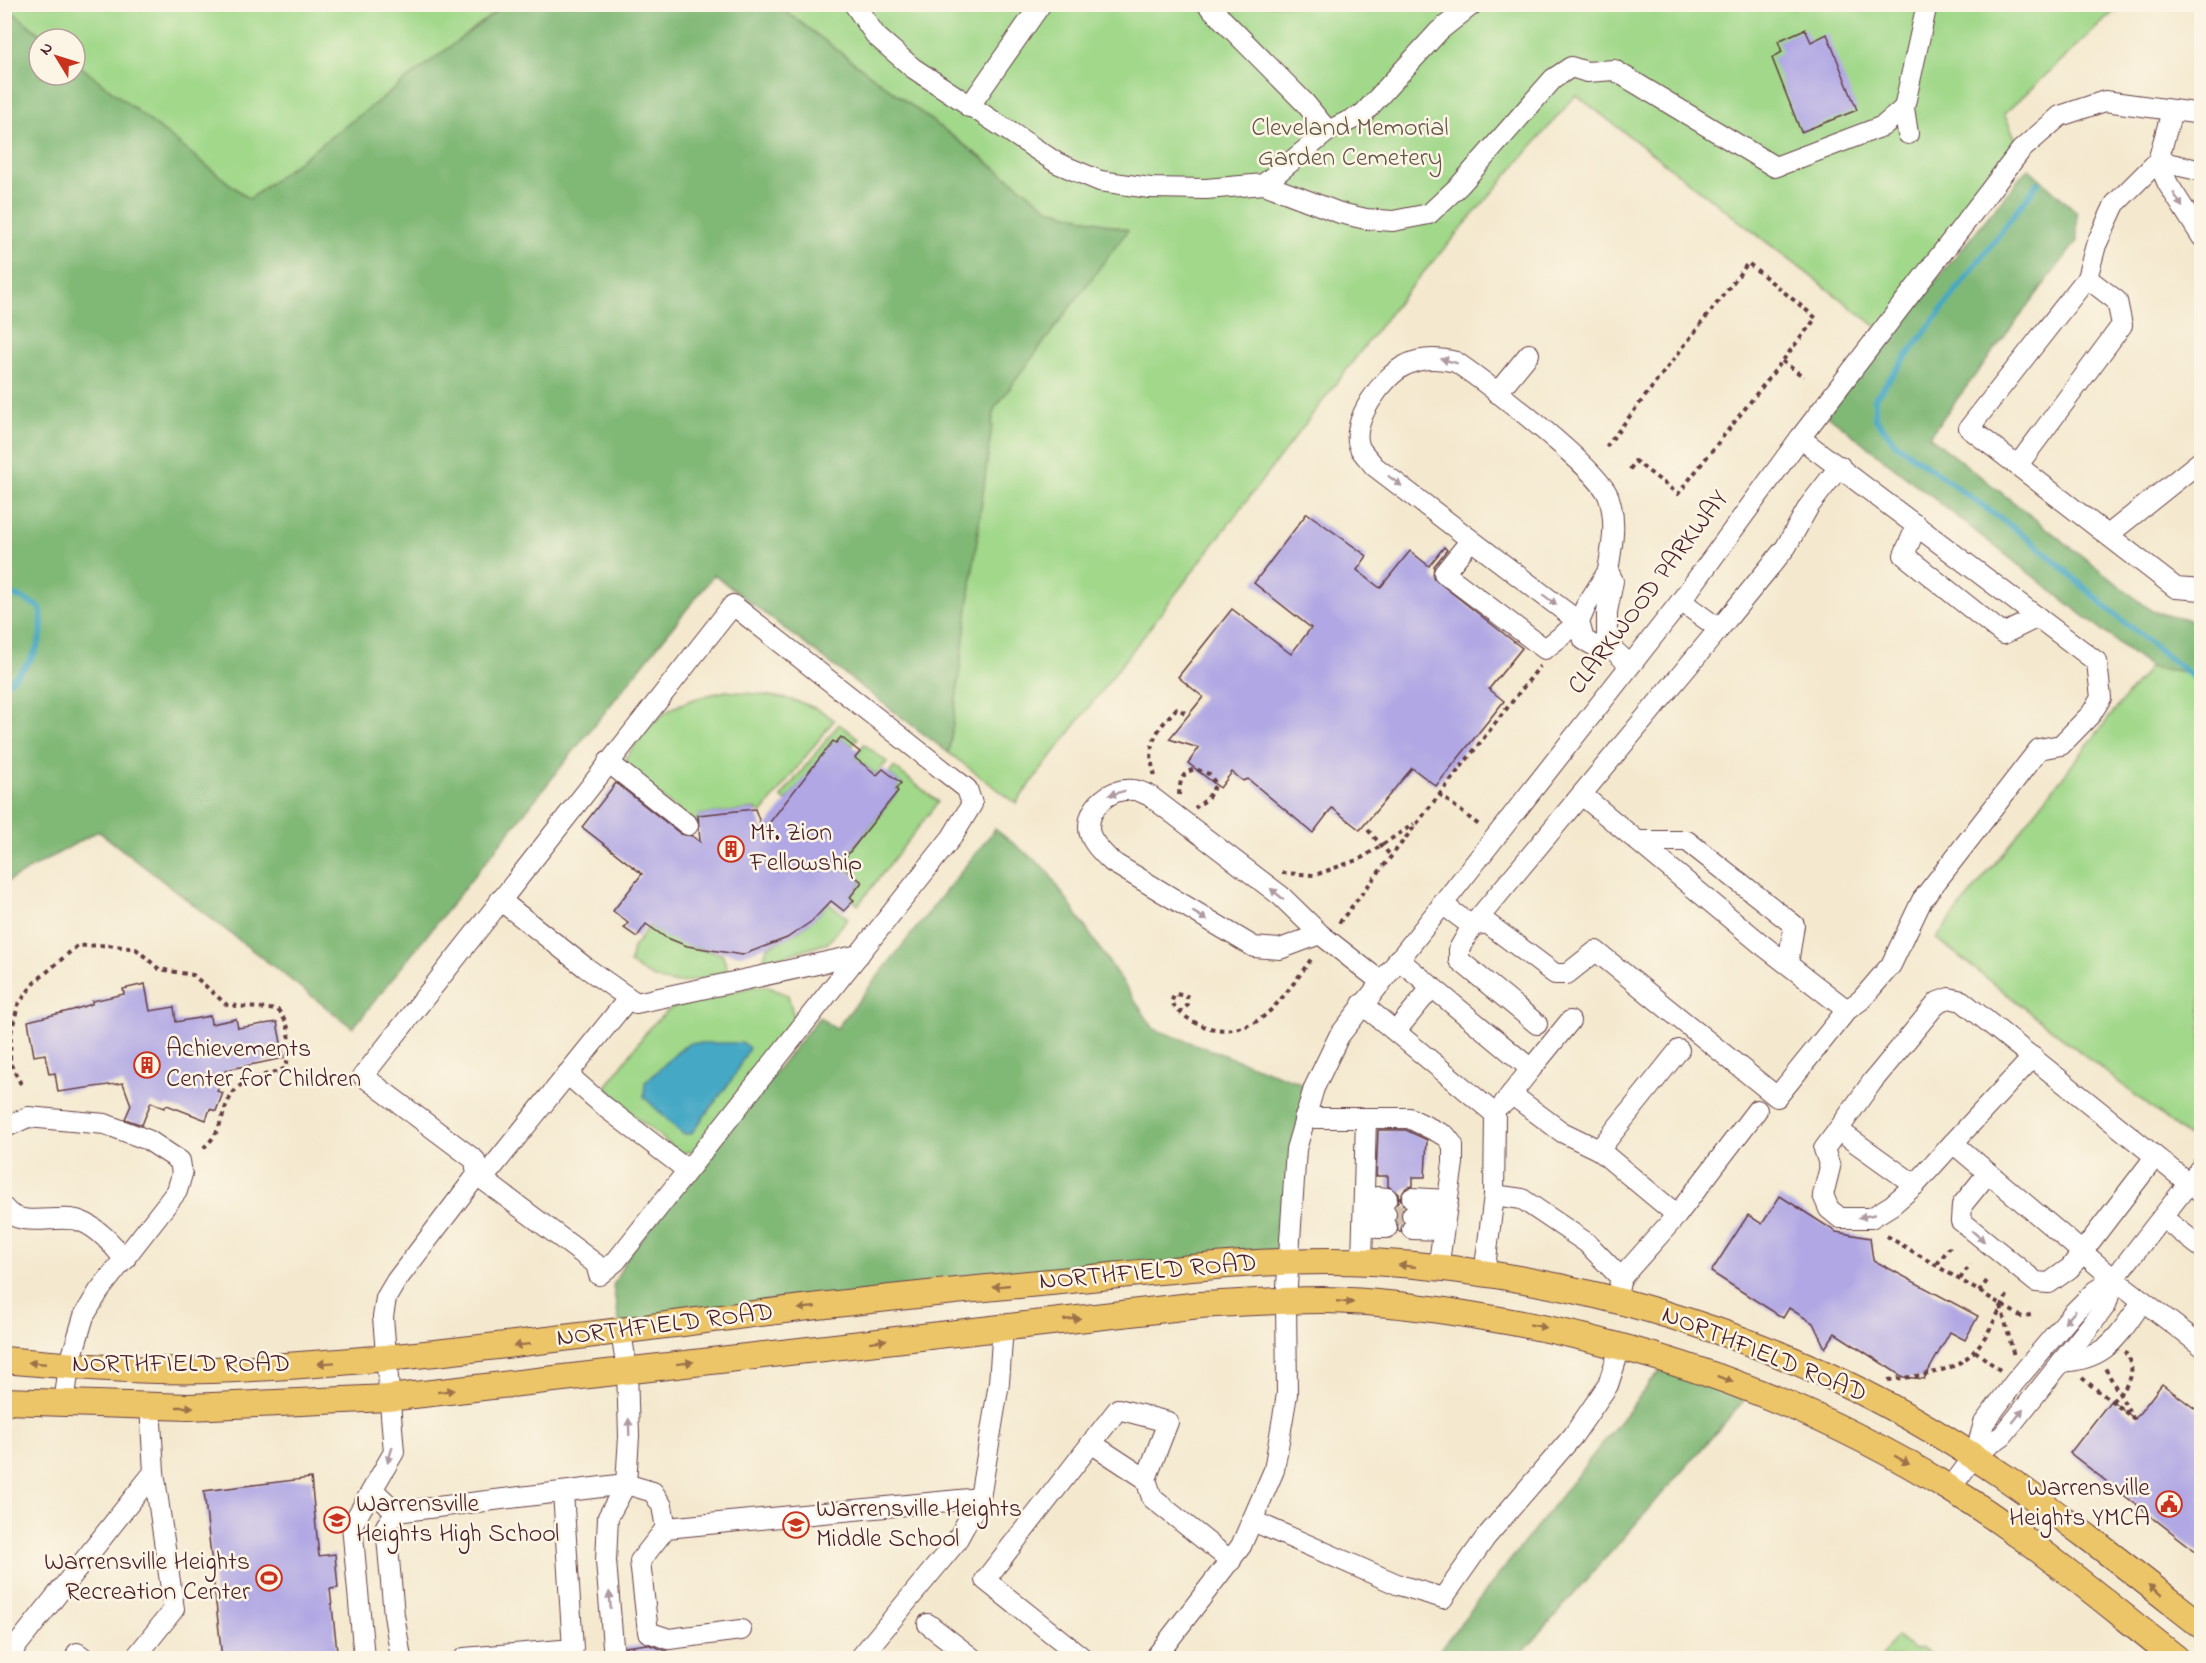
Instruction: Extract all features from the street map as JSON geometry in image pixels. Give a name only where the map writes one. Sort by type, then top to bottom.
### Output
[{"type":"main road","name":"NORTHFIELD ROAD","points":[[4,1360],[69,1366],[206,1370],[385,1359],[1014,1285],[1289,1262],[1362,1262],[1618,1289],[1700,1325],[1816,1370],[1905,1414],[1975,1455],[2050,1507],[2202,1626]]},
{"type":"main road","name":"NORTHFIELD ROAD","points":[[4,1401],[150,1406],[388,1398],[1200,1305],[1326,1300],[1451,1312],[1542,1327],[1621,1345],[1716,1376],[1791,1404],[1856,1435],[1950,1489],[2053,1562],[2176,1659]]},
{"type":"street","points":[[854,4],[876,36],[913,68],[1057,163],[1100,181],[1150,188],[1206,189],[1264,184],[1340,213],[1366,219],[1393,221],[1429,214],[1460,185],[1553,79],[1571,67],[1587,72],[1614,70],[1774,167],[1883,126],[1904,108]]},
{"type":"street","points":[[969,107],[1041,4]]},
{"type":"street","points":[[1207,4],[1305,103],[1328,131]]},
{"type":"street","points":[[1264,184],[1328,131],[1363,114],[1439,31],[1473,4]]},
{"type":"street","points":[[1908,134],[1904,108],[1927,4]]},
{"type":"street","name":"CLARKWOOD PARKWAY","points":[[1158,1658],[1231,1561],[1253,1521],[1274,1470],[1285,1417],[1288,1370],[1286,1301],[1296,1149],[1314,1089],[1339,1036],[1681,601],[1800,438],[2021,150],[2061,116],[2105,101],[2202,114]]},
{"type":"street","points":[[2172,111],[2158,161],[2115,204],[2096,244],[2087,278],[1969,428],[2176,588],[2202,590]]},
{"type":"street","points":[[2158,161],[2202,171]]},
{"type":"street","points":[[2158,161],[2168,184],[2202,237]]},
{"type":"street","points":[[2018,465],[2122,325],[2117,301],[2087,278]]},
{"type":"street","points":[[1497,393],[1529,354]]},
{"type":"street","points":[[1471,540],[1444,573],[1545,649],[1579,622],[1586,606],[1608,571],[1615,524],[1609,496],[1592,471],[1497,393],[1456,362],[1436,358],[1408,364],[1392,373],[1358,424],[1359,447],[1374,466],[1579,622],[1584,640],[1595,645],[1607,644]]},
{"type":"street","points":[[1442,904],[1472,926],[1487,923],[1555,974],[1567,974],[1596,951],[1777,1096],[1847,1010],[1861,1000],[1891,965],[1922,900],[2039,749],[2061,745],[2091,714],[2101,698],[2097,662],[1800,438]]},
{"type":"street","points":[[2108,535],[2202,460]]},
{"type":"street","points":[[1536,1024],[1459,960],[1459,949],[1472,926],[1786,547],[1809,506],[1840,466]]},
{"type":"street","points":[[1917,525],[1904,555],[2002,634],[2038,617]]},
{"type":"street","points":[[1608,571],[1613,581],[1606,612],[1607,644],[1630,665]]},
{"type":"street","points":[[1681,601],[1719,629]]},
{"type":"street","points":[[733,605],[967,789],[972,804],[952,837],[859,955],[616,1261],[599,1275],[596,1264],[477,1175],[475,1160],[363,1077],[500,900],[733,605]]},
{"type":"street","points":[[608,762],[688,825]]},
{"type":"street","points":[[1318,943],[1280,949],[1254,947],[1112,862],[1097,848],[1088,829],[1092,813],[1103,797],[1119,791],[1134,790],[1150,796],[1281,896],[1318,943],[1380,981]]},
{"type":"street","points":[[1582,795],[1847,1010]]},
{"type":"street","points":[[1638,841],[1687,841],[1794,925],[1788,964]]},
{"type":"street","points":[[500,900],[636,1003],[687,994],[859,955]]},
{"type":"street","points":[[1398,959],[1531,1069]]},
{"type":"street","points":[[1396,1031],[1432,987]]},
{"type":"street","points":[[2033,1057],[1915,1185],[1892,1205],[1871,1218],[1840,1218],[1829,1209],[1823,1195],[1830,1167],[1824,1149],[1916,1027],[1938,1002],[1949,998],[1962,1001],[2033,1057],[2195,1189]]},
{"type":"street","points":[[364,1659],[352,1525],[374,1491],[394,1452],[393,1419],[388,1398],[385,1359],[383,1317],[386,1298],[396,1281],[477,1175],[491,1169],[628,999]]},
{"type":"street","points":[[1362,1004],[1496,1114]]},
{"type":"street","points":[[1484,1275],[1494,1196],[1496,1114],[1570,1021]]},
{"type":"street","points":[[1599,1150],[1679,1050]]},
{"type":"street","points":[[567,1074],[605,1107],[687,1170]]},
{"type":"street","points":[[1511,1094],[1562,1132],[1599,1150],[1677,1215]]},
{"type":"street","points":[[1494,1196],[1521,1199],[1587,1243],[1618,1289],[1757,1110]]},
{"type":"street","points":[[4,1128],[28,1118],[105,1124],[147,1140],[180,1161],[182,1174],[177,1191],[99,1291],[84,1316],[69,1366],[64,1404]]},
{"type":"street","points":[[1304,1118],[1409,1118],[1446,1136],[1453,1145],[1453,1162],[1438,1269]]},
{"type":"street","points":[[1362,1262],[1380,1213],[1366,1118]]},
{"type":"street","points":[[1838,1130],[1915,1185]]},
{"type":"street","points":[[1953,1143],[2083,1251],[2114,1280],[2202,1346]]},
{"type":"street","points":[[1988,1173],[1962,1205],[1961,1221],[2036,1282],[2049,1283],[2070,1268],[2155,1157]]},
{"type":"street","points":[[1950,1489],[1975,1455],[2003,1435],[2106,1305],[2114,1280],[2163,1218],[2195,1189],[2202,1166]]},
{"type":"street","points":[[4,1208],[8,1212],[30,1220],[79,1220],[105,1236],[125,1260]]},
{"type":"street","points":[[1412,1214],[1445,1215]]},
{"type":"street","points":[[2163,1218],[2202,1248]]},
{"type":"street","points":[[1975,1455],[1984,1423],[2014,1383],[2095,1291],[2114,1280]]},
{"type":"street","points":[[2061,1362],[2084,1360],[2101,1353],[2143,1301]]},
{"type":"street","points":[[860,1659],[956,1542],[980,1498],[999,1383],[1003,1326]]},
{"type":"street","points":[[614,1659],[606,1561],[608,1517],[626,1484],[629,1436],[627,1370],[621,1332]]},
{"type":"street","points":[[1253,1521],[1399,1585],[1443,1598],[1486,1537],[1579,1428],[1608,1385],[1621,1345]]},
{"type":"street","points":[[135,1659],[174,1610],[154,1472],[150,1406]]},
{"type":"street","points":[[1083,1659],[985,1580],[1118,1409],[1168,1422],[1146,1479],[1152,1498],[1231,1561]]},
{"type":"street","points":[[1091,1443],[1146,1479]]},
{"type":"street","points":[[7,1659],[154,1472]]},
{"type":"street","points":[[401,1659],[386,1526],[396,1512],[626,1484],[653,1492],[662,1506],[666,1528]]},
{"type":"street","points":[[374,1491],[396,1512]]},
{"type":"street","points":[[464,1659],[573,1648],[563,1492]]},
{"type":"street","points":[[741,1629],[669,1639],[648,1632],[640,1561],[666,1528],[980,1498]]},
{"type":"street","points":[[928,1624],[972,1659]]},
{"type":"path","points":[[1606,447],[1748,263],[1816,318],[1678,494],[1635,461],[1629,471]]},
{"type":"path","points":[[1782,361],[1804,377]]},
{"type":"path","points":[[1338,923],[1543,662]]},
{"type":"path","points":[[1155,776],[1150,762],[1151,741],[1177,708],[1187,714]]},
{"type":"path","points":[[1179,795],[1179,781],[1186,772],[1195,769],[1209,774],[1216,784],[1213,791],[1195,808]]},
{"type":"path","points":[[1439,794],[1479,825]]},
{"type":"path","points":[[1275,872],[1315,875],[1360,859],[1418,822]]},
{"type":"path","points":[[1368,830],[1391,856]]},
{"type":"path","points":[[1179,1013],[1188,1005],[1187,996],[1175,994],[1170,1002],[1179,1013],[1189,1021],[1215,1030],[1237,1028],[1258,1020],[1287,991],[1318,943]]},
{"type":"path","points":[[21,1084],[10,1064],[11,1033],[18,1005],[34,983],[77,946],[108,945],[136,949],[159,969],[193,975],[227,1005],[278,1010],[289,1023],[290,1046],[286,1068],[242,1085],[228,1099],[222,1123],[213,1140],[202,1149]]},
{"type":"path","points":[[1887,1236],[1937,1264],[2001,1306],[2022,1317],[2034,1314]]},
{"type":"path","points":[[1937,1264],[1950,1247]]},
{"type":"path","points":[[1960,1279],[1970,1264]]},
{"type":"path","points":[[1979,1292],[1989,1278]]},
{"type":"path","points":[[1884,1381],[1938,1371],[1960,1362],[1975,1351],[2008,1294]]},
{"type":"path","points":[[2001,1306],[2016,1363]]},
{"type":"path","points":[[2112,1401],[2131,1382],[2133,1369],[2123,1349]]},
{"type":"path","points":[[1975,1351],[2007,1375]]},
{"type":"path","points":[[2079,1376],[2133,1418],[2104,1366]]},
{"type":"green space","points":[[4,5],[505,5],[249,199],[87,71],[87,27],[31,27]]},
{"type":"green space","points":[[505,5],[777,5],[1050,209],[1128,230],[994,409],[949,753],[714,575],[353,1028],[98,831],[5,883],[5,6],[31,27],[27,27],[27,87],[87,87],[87,71],[249,199]]},
{"type":"green space","name":"Cleveland Memorial Garden Cemetery","points":[[777,5],[2121,5],[2004,114],[2021,150],[1882,331],[1576,95],[1399,301],[1016,803],[949,753],[994,409],[1127,230],[1050,209]]},
{"type":"green space","points":[[2028,168],[2077,212],[2077,241],[1929,436],[2152,611],[2201,622],[2201,674],[2149,667],[1826,414]]},
{"type":"green space","points":[[2149,667],[2201,674],[2201,1147],[1936,938]]},
{"type":"green space","points":[[726,691],[797,701],[823,712],[834,720],[761,814],[755,809],[699,815],[697,825],[621,766],[642,735],[663,714],[689,701]]},
{"type":"green space","points":[[839,724],[858,738],[852,746],[841,737],[786,801],[781,797]]},
{"type":"green space","points":[[864,744],[887,762],[876,774],[855,758]]},
{"type":"green space","points":[[894,767],[938,802],[858,905],[850,897],[862,882],[840,864],[898,791],[896,789],[900,783],[889,774]]},
{"type":"green space","points":[[995,829],[1046,869],[1154,1029],[1314,1088],[1289,1262],[621,1332],[613,1286],[627,1257],[819,1017],[836,1029]]},
{"type":"green space","points":[[828,903],[848,918],[828,943],[763,962],[767,947],[801,929]]},
{"type":"green space","points":[[649,926],[684,944],[722,954],[728,971],[688,982],[666,982],[655,979],[630,963],[633,948]]},
{"type":"green space","points":[[755,986],[766,986],[788,995],[794,1018],[693,1151],[681,1153],[631,1113],[606,1087],[650,1027],[671,1008]]},
{"type":"green space","points":[[1669,1359],[1754,1389],[1518,1658],[1433,1658]]},
{"type":"green space","points":[[1896,1636],[1914,1650],[1921,1648],[1936,1658],[1881,1658]]},
{"type":"water","points":[[690,1043],[743,1043],[749,1048],[733,1078],[691,1134],[683,1134],[644,1097],[645,1082]]},
{"type":"building","points":[[1805,29],[1811,42],[1827,34],[1857,110],[1801,132],[1772,58],[1782,52],[1778,41]]},
{"type":"building","points":[[1307,513],[1367,556],[1357,570],[1380,588],[1410,551],[1429,566],[1444,547],[1447,550],[1434,566],[1433,578],[1522,648],[1489,689],[1504,701],[1436,786],[1412,768],[1360,830],[1332,808],[1313,833],[1248,779],[1243,781],[1232,772],[1220,788],[1188,763],[1199,748],[1169,739],[1203,697],[1178,677],[1232,609],[1291,654],[1311,628],[1254,583]]},
{"type":"building","name":"Mt. Zion Fellowship","points":[[841,737],[860,752],[855,758],[877,775],[883,769],[901,783],[896,789],[898,791],[840,864],[862,882],[850,897],[854,900],[844,911],[831,901],[812,921],[787,938],[742,955],[687,946],[665,937],[646,924],[637,937],[624,928],[628,923],[613,911],[642,874],[582,827],[616,783],[681,834],[692,836],[700,842],[698,815],[755,809],[763,831],[833,741],[836,743]]},
{"type":"building","name":"Achievements Center for Children","points":[[145,984],[150,1011],[174,1007],[176,1022],[210,1016],[211,1024],[236,1019],[238,1028],[277,1022],[284,1058],[226,1070],[217,1091],[223,1093],[216,1111],[210,1109],[206,1120],[167,1105],[164,1108],[151,1102],[142,1125],[125,1119],[131,1105],[123,1083],[58,1092],[55,1073],[49,1074],[45,1054],[34,1056],[28,1021],[73,1010],[92,1004],[92,1001],[124,994],[123,989]]},
{"type":"building","points":[[1378,1130],[1406,1130],[1427,1140],[1425,1177],[1413,1177],[1413,1186],[1406,1188],[1400,1197],[1404,1207],[1400,1214],[1401,1231],[1398,1231],[1395,1207],[1399,1200],[1398,1194],[1388,1186],[1388,1176],[1376,1176]]},
{"type":"building","points":[[1780,1196],[1836,1232],[1870,1238],[1873,1260],[1978,1316],[1965,1340],[1950,1332],[1924,1379],[1903,1377],[1835,1333],[1825,1348],[1813,1323],[1789,1308],[1783,1318],[1711,1272],[1748,1215],[1762,1224]]},
{"type":"building","name":"Warrensville Heights YMCA","points":[[2162,1384],[2202,1414],[2202,1556],[2070,1453],[2111,1400],[2135,1419]]},
{"type":"building","points":[[311,1478],[319,1556],[335,1554],[338,1588],[330,1589],[338,1659],[222,1659],[204,1491]]},
{"type":"building","points":[[647,1644],[667,1651],[668,1659],[626,1659],[625,1647]]},
{"type":"waterway","points":[[2038,183],[1875,398],[1875,418],[1896,444],[2032,541],[2113,613],[2202,684]]},
{"type":"waterway","points":[[4,594],[22,598],[40,608],[42,620],[39,642],[30,661],[4,685]]},
{"type":"tunnel","points":[[1387,1214],[1412,1215]]},
{"type":"place","name":"Mt. Zion Fellowship","points":[[731,849]]},
{"type":"place","name":"Achievements Center for Children","points":[[147,1065]]},
{"type":"place","name":"Warrensville Heights YMCA","points":[[2169,1504]]},
{"type":"place","name":"Warrensville Heights High School","points":[[337,1520]]},
{"type":"place","name":"Warrensville Heights Middle School","points":[[796,1525]]},
{"type":"place","name":"Warrensville Heights Recreation Center","points":[[269,1578]]}]
